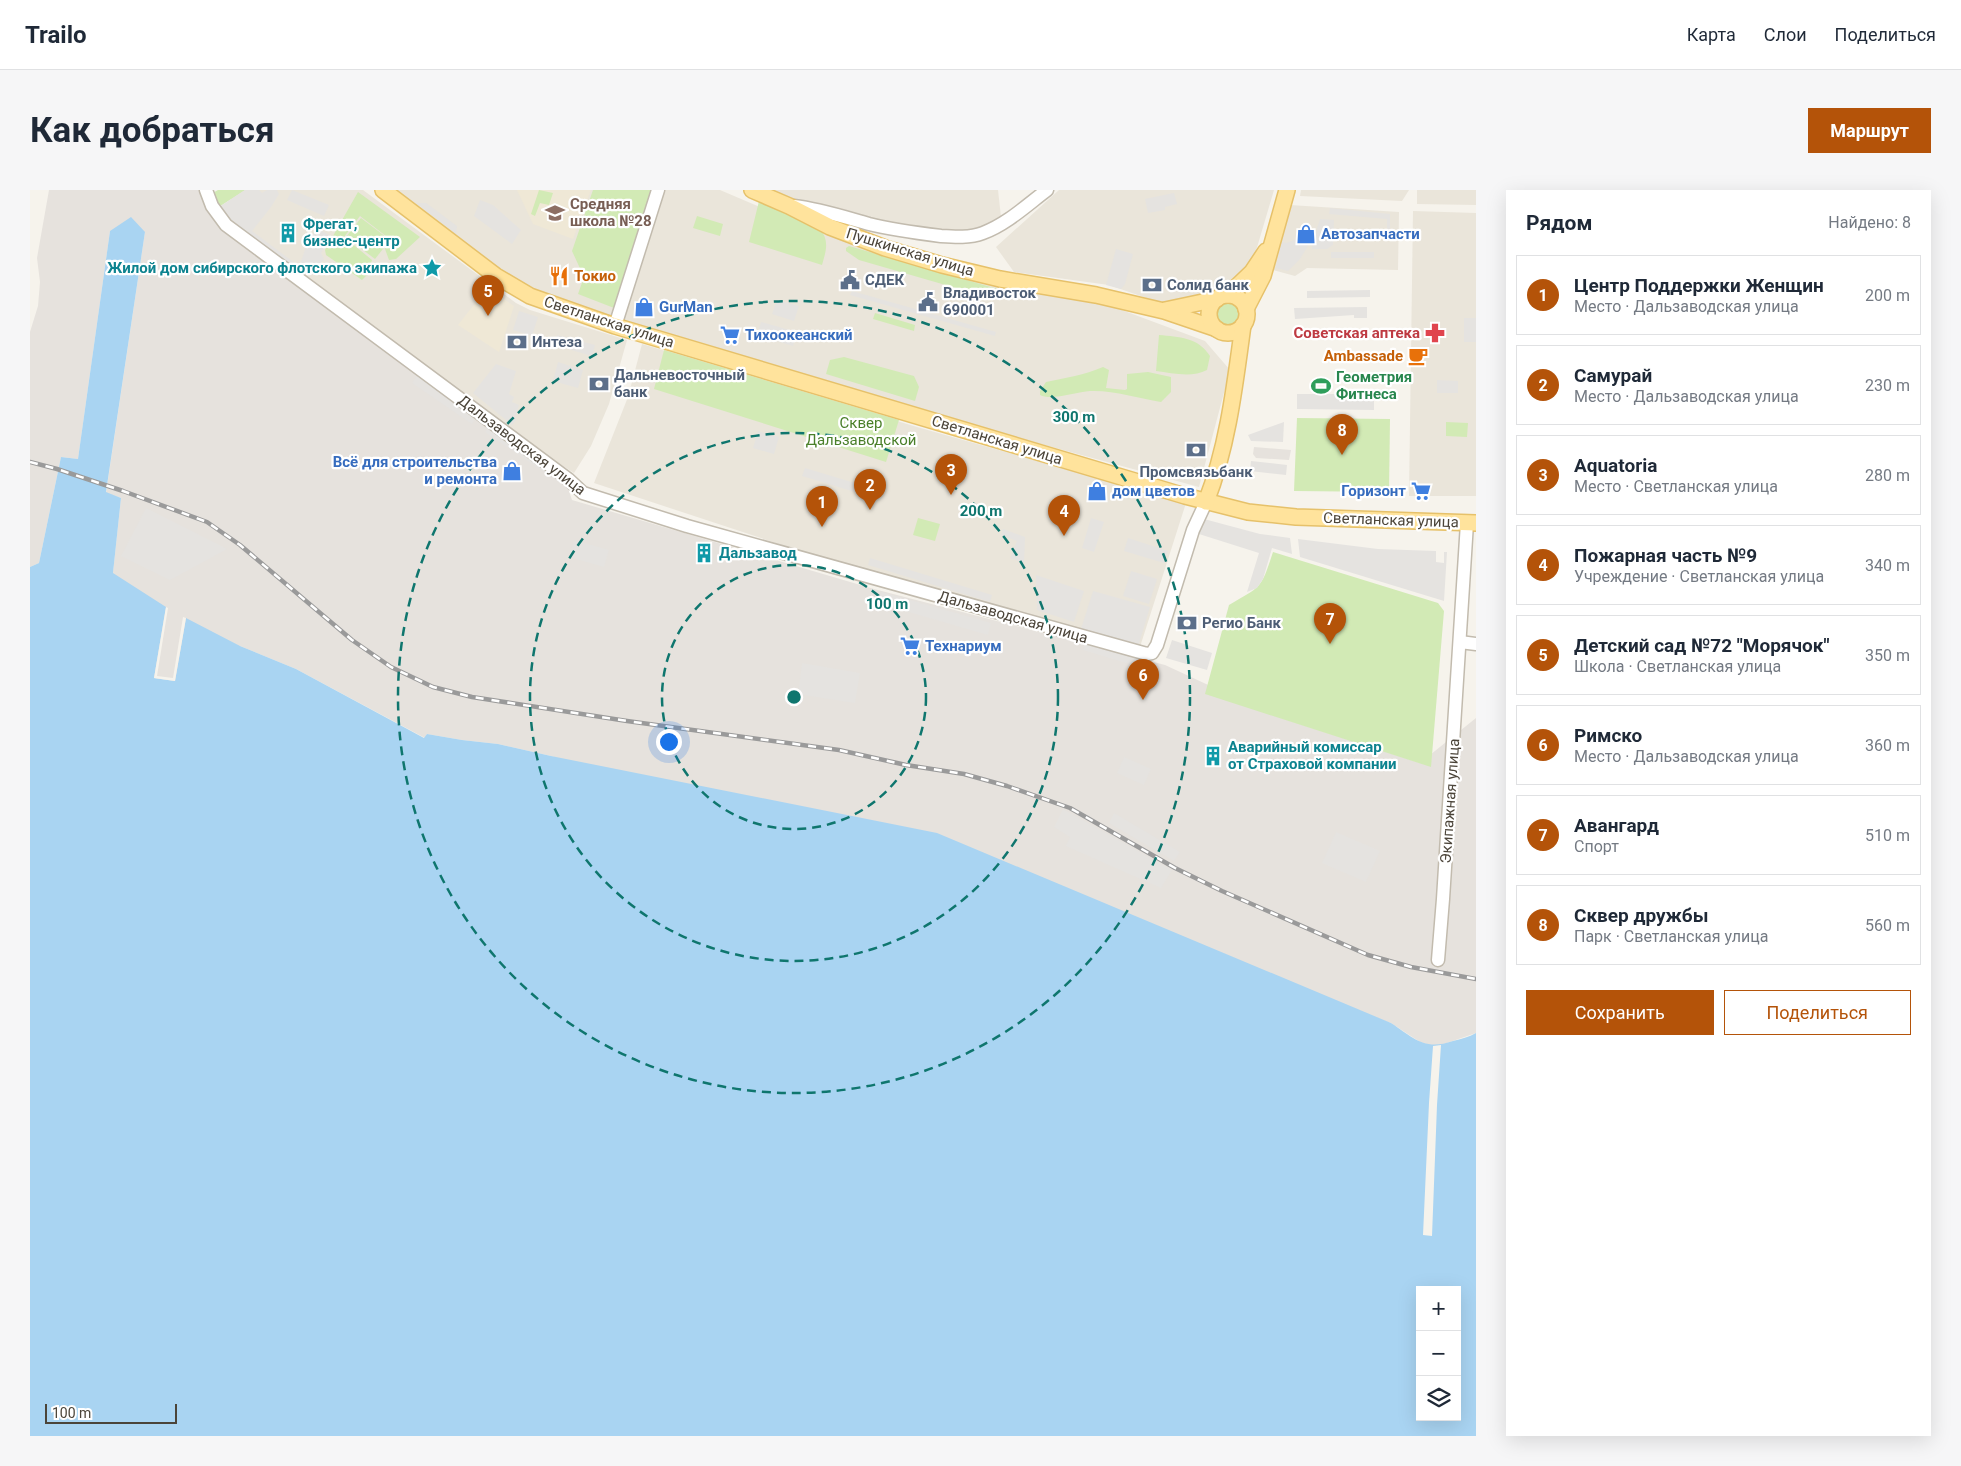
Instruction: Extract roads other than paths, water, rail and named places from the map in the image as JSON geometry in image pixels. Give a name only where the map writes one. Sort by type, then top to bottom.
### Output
[{"type":"main road","name":"Светланская улица","points":[[383,190],[496,276],[530,296],[615,326],[1206,502],[1248,512],[1296,517],[1472,523]]},
{"type":"main road","name":"Пушкинская улица","points":[[752,190],[830,226],[885,248],[942,265],[1000,278],[1096,295],[1164,311],[1219,330]]},
{"type":"main road","points":[[1206,502],[1216,477],[1236,375],[1243,326],[1246,320],[1246,309],[1263,276],[1287,190]]},
{"type":"main road","points":[[1236,375],[1232,355],[1219,330],[1211,322],[1209,314],[1211,306],[1252,272],[1272,242]]},
{"type":"main road","name":"Пушкинская улица","points":[[1164,311],[1222,297]]},
{"type":"main road","points":[[1222,297],[1236,297],[1246,309]]},
{"type":"main road","points":[[1219,330],[1233,332],[1243,326]]},
{"type":"street","name":"Дальзаводская улица","points":[[206,190],[212,206],[226,226],[583,493],[687,526],[1141,653],[1152,653],[1158,645],[1194,530],[1206,502]]},
{"type":"street","points":[[615,326],[658,190]]},
{"type":"street","points":[[789,206],[817,209],[870,224],[908,232],[960,237],[982,234],[996,227],[1047,190]]},
{"type":"street","name":"Экипажная улица","points":[[1438,960],[1460,642],[1472,523]]},
{"type":"street","points":[[1460,642],[1476,644]]},
{"type":"water","points":[[131,217],[145,232],[106,492],[121,498],[113,573],[166,607],[154,678],[175,681],[186,618],[240,646],[296,669],[424,738],[427,734],[498,744],[937,833],[1391,1023],[1413,1038],[1427,1044],[1443,1044],[1476,1033],[1476,1436],[30,1436],[30,567],[39,563],[61,457],[78,459],[110,231]]},
{"type":"railway","points":[[30,462],[123,491],[207,522],[240,545],[352,640],[391,667],[433,687],[472,697],[627,721],[839,750],[906,765],[964,774],[1007,786],[1070,808],[1175,868],[1222,891],[1368,955],[1411,967],[1476,979]]},
{"type":"place","name":"Средняя школа №28","points":[[555,213]]},
{"type":"place","name":"Фрегат, бизнес-центр","points":[[288,233]]},
{"type":"place","name":"Автозапчасти","points":[[1306,234]]},
{"type":"place","name":"Жилой дом сибирского флотского экипажа","points":[[432,268]]},
{"type":"place","name":"Токио","points":[[559,276]]},
{"type":"place","name":"СДЕК","points":[[850,280]]},
{"type":"place","name":"Солид банк","points":[[1152,285]]},
{"type":"place","name":"Владивосток 690001","points":[[928,302]]},
{"type":"place","name":"GurMan","points":[[644,307]]},
{"type":"place","name":"Детский сад №72 \"Морячок\"","points":[[488,316]]},
{"type":"place","name":"Советская аптека","points":[[1435,333]]},
{"type":"place","name":"Тихоокеанский","points":[[730,335]]},
{"type":"place","name":"Интеза","points":[[517,342]]},
{"type":"place","name":"Ambassade","points":[[1418,356]]},
{"type":"place","name":"Дальневосточный банк","points":[[599,384]]},
{"type":"place","name":"Геометрия Фитнеса","points":[[1321,386]]},
{"type":"place","name":"Промсвязьбанк","points":[[1196,450]]},
{"type":"place","name":"Сквер дружбы","points":[[1342,455]]},
{"type":"place","name":"Всё для строительства и ремонта","points":[[512,471]]},
{"type":"place","name":"дом цветов","points":[[1097,491]]},
{"type":"place","name":"Горизонт","points":[[1421,491]]},
{"type":"place","name":"Aquatoria","points":[[951,495]]},
{"type":"place","name":"Самурай","points":[[870,510]]},
{"type":"place","name":"Центр Поддержки Женщин","points":[[822,527]]},
{"type":"place","name":"Пожарная часть №9","points":[[1064,536]]},
{"type":"place","name":"Дальзавод","points":[[704,553]]},
{"type":"place","name":"Регио Банк","points":[[1187,623]]},
{"type":"place","name":"Авангард","points":[[1330,644]]},
{"type":"place","name":"Технариум","points":[[910,646]]},
{"type":"place","name":"Римско","points":[[1143,700]]},
{"type":"place","name":"Аварийный комиссар от Страховой компании","points":[[1213,756]]},
{"type":"park label","name":"Сквер Дальзаводской","points":[[861,432]]}]
